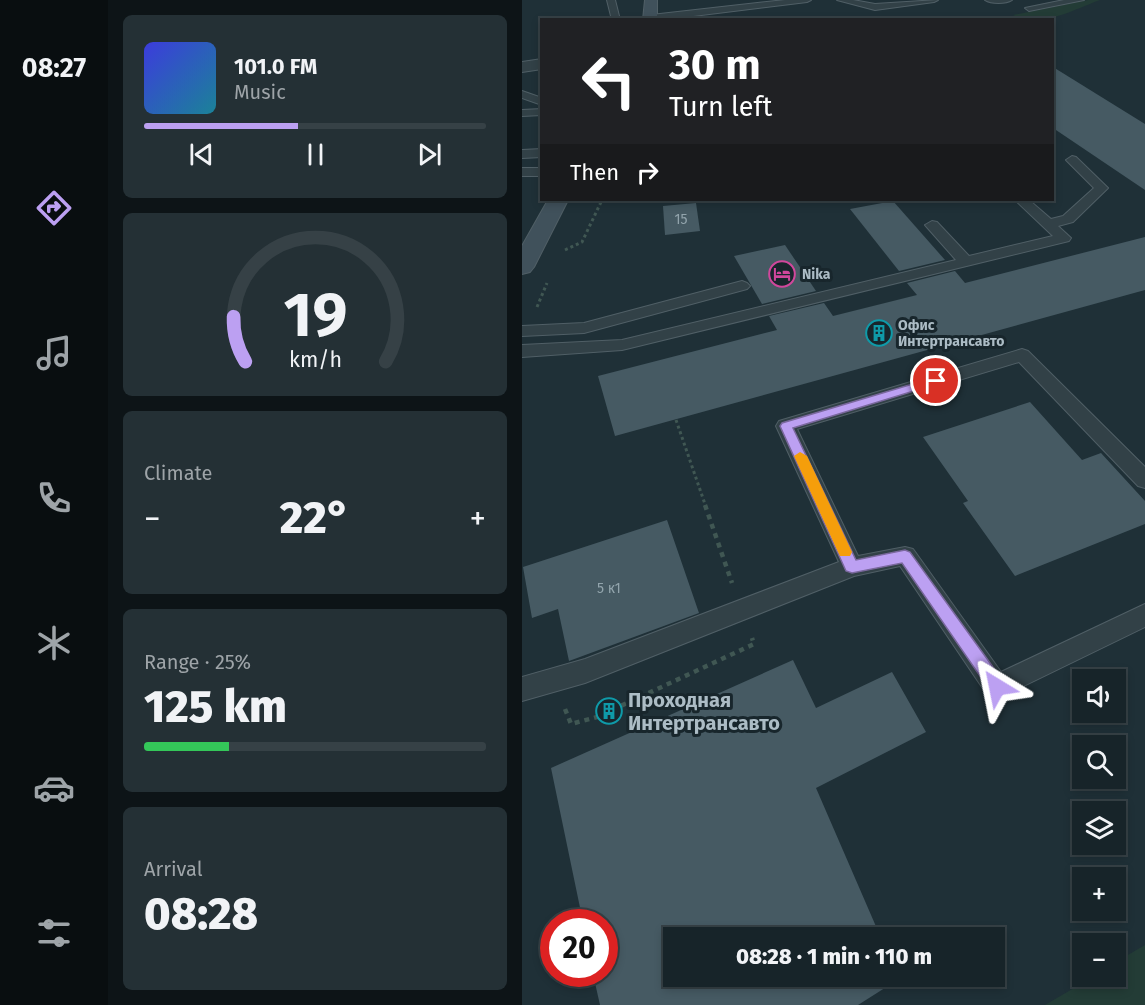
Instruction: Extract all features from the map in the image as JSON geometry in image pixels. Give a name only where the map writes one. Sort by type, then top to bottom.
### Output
[{"type":"main road","points":[[650,18],[651,0]]},
{"type":"main road","points":[[522,267],[528,243],[557,201]]},
{"type":"street","points":[[522,67],[540,64]]},
{"type":"lane","points":[[611,0],[616,18]]},
{"type":"lane","points":[[658,18],[807,0]]},
{"type":"lane","points":[[841,0],[875,7],[934,0]]},
{"type":"lane","points":[[989,0],[1008,0]]},
{"type":"lane","points":[[1030,4],[1051,5],[1080,0]]},
{"type":"lane","points":[[522,94],[540,101]]},
{"type":"lane","points":[[522,100],[540,109]]},
{"type":"lane","points":[[522,111],[540,110]]},
{"type":"lane","points":[[522,154],[540,153]]},
{"type":"lane","points":[[1049,224],[1068,219],[1101,188],[1072,160]]},
{"type":"lane","points":[[522,172],[540,172]]},
{"type":"lane","points":[[522,351],[622,345],[1064,238],[1023,201]]},
{"type":"lane","points":[[932,225],[966,262]]},
{"type":"lane","points":[[525,332],[584,328],[742,286]]},
{"type":"lane","points":[[852,567],[786,426],[1022,355],[1145,480]]},
{"type":"lane","points":[[522,689],[585,671],[852,567],[905,556],[997,687],[1145,615]]},
{"type":"path","points":[[565,250],[582,242],[602,201]]},
{"type":"path","points":[[525,332],[549,280]]},
{"type":"green space","points":[[1088,0],[1100,0],[1049,18],[1020,18],[1013,15]]},
{"type":"green space","points":[[1145,945],[1145,1005],[1045,1005],[1076,987],[1126,987],[1126,956]]},
{"type":"building","points":[[1054,68],[1145,124],[1145,190],[1054,129]]},
{"type":"building","points":[[893,201],[945,260],[899,271],[850,209]]},
{"type":"building","points":[[696,203],[700,231],[665,235],[663,206]]},
{"type":"building","name":"Офис Интертрансавто","points":[[1145,237],[1145,290],[615,436],[598,376],[777,330],[769,316],[824,303],[833,316],[917,295],[907,283],[955,271],[965,283]]},
{"type":"building","points":[[785,245],[816,291],[762,304],[734,256]]},
{"type":"building","points":[[1030,402],[1082,460],[1101,453],[1145,501],[1145,524],[1015,576],[963,503],[968,501],[923,437]]},
{"type":"building","points":[[667,520],[699,613],[569,661],[558,609],[532,618],[523,567]]},
{"type":"building","points":[[793,660],[816,708],[892,672],[926,732],[816,788],[876,927],[663,927],[663,987],[886,987],[858,1005],[600,1005],[596,987],[618,987],[618,909],[580,909],[551,768]]},
{"type":"slow traffic","points":[[800,456],[845,552]]},
{"type":"place","name":"Nika","points":[[782,274]]},
{"type":"place","name":"Офис Интертрансавто","points":[[879,333]]},
{"type":"place","name":"Проходная Интертрансавто","points":[[609,711]]},
{"type":"route","points":[[936,381],[786,426],[852,567],[905,556],[997,687]]}]
